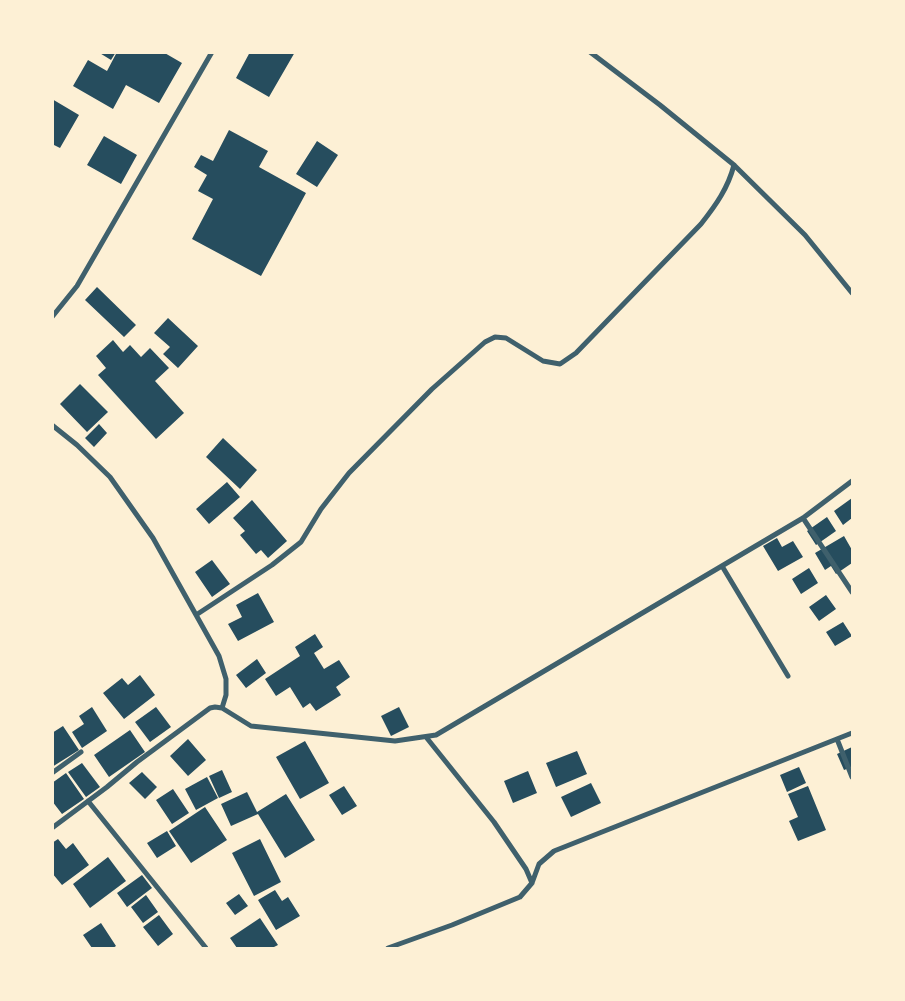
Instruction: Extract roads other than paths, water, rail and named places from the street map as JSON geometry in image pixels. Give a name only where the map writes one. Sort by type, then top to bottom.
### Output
[{"type":"street","points":[[52,317],[77,286],[212,52]]},
{"type":"street","points":[[590,52],[734,164],[806,235],[852,293]]},
{"type":"street","points":[[196,615],[272,565],[301,542],[321,509],[349,473],[432,389],[485,342],[495,337],[506,338],[543,361],[560,364],[576,353],[701,224],[718,203],[730,182],[734,164]]},
{"type":"street","points":[[52,425],[77,445],[110,477],[153,538],[219,656],[226,679],[226,695],[222,708]]},
{"type":"street","points":[[54,824],[88,801],[210,708],[222,708],[251,726],[395,741],[436,735],[803,518],[852,481]]},
{"type":"street","points":[[803,518],[852,592]]},
{"type":"street","points":[[722,566],[788,676]]},
{"type":"street","points":[[388,948],[497,908],[520,897],[532,883],[539,864],[554,851],[852,733]]},
{"type":"street","points":[[426,737],[494,822],[526,869],[532,883]]},
{"type":"street","points":[[837,739],[852,777]]},
{"type":"street","points":[[52,773],[81,752]]},
{"type":"street","points":[[88,801],[206,948]]}]
